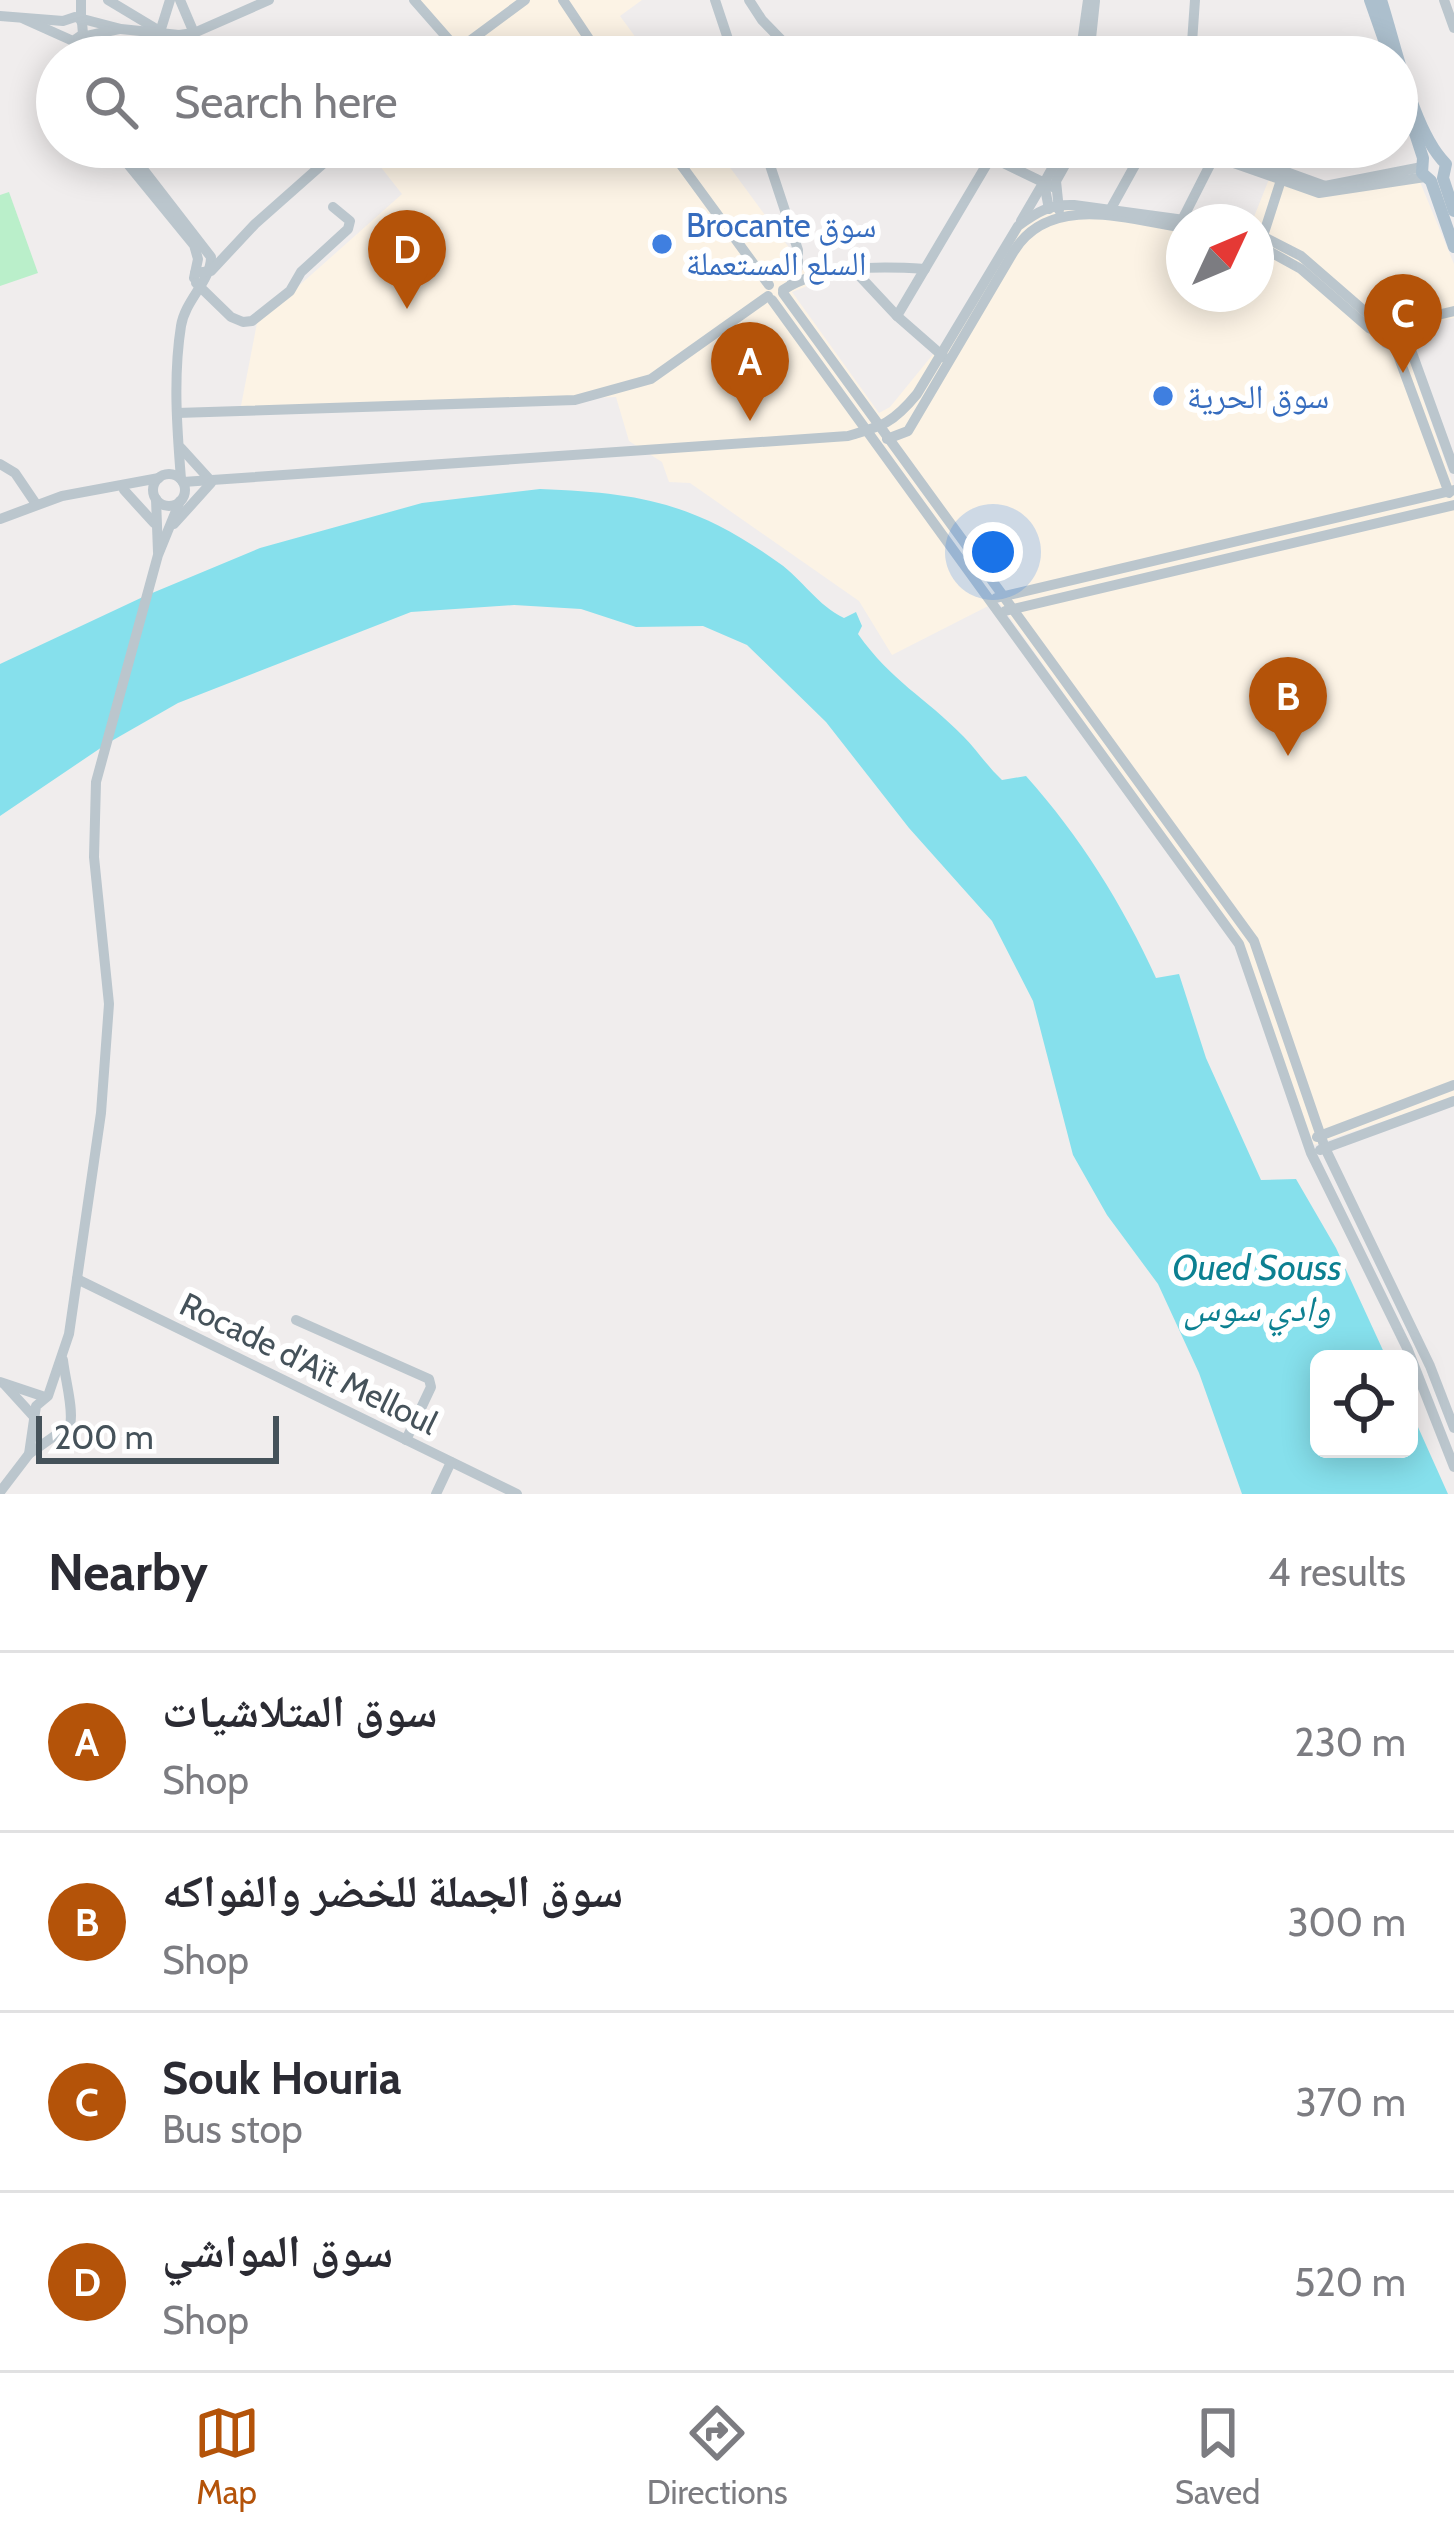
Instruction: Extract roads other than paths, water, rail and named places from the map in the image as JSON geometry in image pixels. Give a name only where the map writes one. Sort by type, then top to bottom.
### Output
[{"type":"main road","points":[[1370,0],[1383,36]]},
{"type":"main road","points":[[1381,0],[1393,36]]},
{"type":"main road","points":[[1418,114],[1454,211]]},
{"type":"main road","points":[[1418,124],[1438,168],[1454,247]]},
{"type":"street","points":[[63,36],[68,0]]},
{"type":"street","points":[[81,0],[81,36]]},
{"type":"street","points":[[160,32],[170,0]]},
{"type":"street","points":[[180,0],[194,33]]},
{"type":"street","points":[[414,0],[440,36]]},
{"type":"street","points":[[475,36],[525,0]]},
{"type":"street","points":[[563,0],[587,36]]},
{"type":"street","points":[[716,0],[727,36]]},
{"type":"street","points":[[749,0],[778,36]]},
{"type":"street","points":[[1087,36],[1091,0]]},
{"type":"street","points":[[1192,36],[1195,0]]},
{"type":"street","points":[[1444,0],[1454,28]]},
{"type":"street","points":[[114,1],[160,32]]},
{"type":"street","points":[[0,16],[64,21],[75,17],[121,29],[179,34],[194,33],[265,1]]},
{"type":"street","points":[[23,19],[59,36]]},
{"type":"street","points":[[90,36],[121,29]]},
{"type":"street","points":[[131,168],[210,261]]},
{"type":"street","points":[[141,168],[210,261]]},
{"type":"street","points":[[29,1454],[36,1406],[47,1396],[63,1358],[101,1113],[108,1027],[92,805],[162,528],[182,489],[177,413],[182,322],[196,280],[210,261],[318,168]]},
{"type":"street","points":[[684,168],[903,457],[994,599],[996,613],[1238,944],[1309,1146],[1408,1350],[1454,1467]]},
{"type":"street","points":[[177,413],[575,400],[651,379],[778,292],[798,267],[798,250],[771,168]]},
{"type":"street","points":[[897,316],[981,168]]},
{"type":"street","points":[[1021,168],[1049,185]]},
{"type":"street","points":[[1055,211],[1049,185],[1056,168]]},
{"type":"street","points":[[903,457],[908,431],[945,358],[1018,226],[1061,168]]},
{"type":"street","points":[[1109,213],[1134,168]]},
{"type":"street","points":[[1192,204],[1209,168]]},
{"type":"street","points":[[1253,168],[1324,194],[1438,168]]},
{"type":"street","points":[[1267,168],[1324,186],[1438,168]]},
{"type":"street","points":[[1271,204],[1281,180]]},
{"type":"street","points":[[196,280],[231,317],[252,321],[290,291],[301,272],[348,229],[350,221],[333,207]]},
{"type":"street","points":[[870,435],[896,419],[917,394],[1022,239],[1055,211]]},
{"type":"street","points":[[1018,226],[1055,211],[1166,222]]},
{"type":"street","points":[[1274,245],[1301,256],[1369,315],[1400,330],[1454,469]]},
{"type":"street","points":[[1274,250],[1395,346]]},
{"type":"street","points":[[778,292],[854,270],[925,269]]},
{"type":"street","points":[[854,270],[945,358]]},
{"type":"street","points":[[778,292],[870,435],[994,599],[1010,610],[1254,941],[1323,1142],[1430,1366],[1454,1428]]},
{"type":"street","points":[[1383,335],[1416,320],[1454,311]]},
{"type":"street","points":[[994,599],[1454,506],[1395,346],[1400,330]]},
{"type":"street","points":[[108,489],[155,496],[167,505],[182,489],[213,482],[848,436],[890,439],[908,431]]},
{"type":"street","points":[[162,528],[155,496],[178,442]]},
{"type":"street","points":[[178,442],[196,470],[213,482]]},
{"type":"street","points":[[0,464],[15,473],[36,504]]},
{"type":"street","points":[[0,520],[36,504],[171,474],[182,489]]},
{"type":"street","points":[[162,528],[213,482]]},
{"type":"street","points":[[124,490],[162,528]]},
{"type":"street","points":[[996,613],[1451,491]]},
{"type":"street","points":[[1323,1142],[1454,1085]]},
{"type":"street","points":[[1309,1146],[1454,1101]]},
{"type":"street","name":"Rocade d'Aït Melloul","points":[[77,1280],[517,1494]]},
{"type":"street","points":[[296,1320],[429,1379],[431,1387],[406,1440]]},
{"type":"street","points":[[0,1492],[29,1454],[72,1419],[63,1358]]},
{"type":"street","points":[[1,1382],[67,1400]]},
{"type":"street","points":[[1,1382],[48,1432],[59,1433]]},
{"type":"street","points":[[436,1494],[451,1462]]},
{"type":"water","name":"Oued Souss وادي سوس","points":[[540,489],[638,498],[693,514],[787,569],[835,613],[844,618],[856,612],[862,626],[858,634],[871,651],[963,736],[1002,780],[1026,776],[1098,872],[1156,978],[1179,974],[1206,1058],[1261,1180],[1296,1179],[1336,1248],[1383,1350],[1310,1350],[1310,1458],[1418,1458],[1418,1427],[1448,1494],[1242,1494],[1199,1373],[1158,1284],[1107,1215],[1073,1155],[1033,1001],[992,921],[909,828],[826,722],[747,645],[703,626],[636,627],[581,609],[514,605],[411,612],[178,703],[108,743],[0,816],[0,664],[260,548],[422,503]]},
{"type":"place","name":"Brocante سوق السلع المستعملة","points":[[662,244]]},
{"type":"place","name":"سوق المواشي","points":[[407,309]]},
{"type":"place","name":"Souk Houria","points":[[1403,373]]},
{"type":"place","name":"سوق الحرية","points":[[1163,396]]},
{"type":"place","name":"سوق المتلاشيات","points":[[750,421]]},
{"type":"place","name":"سوق الجملة للخضر والفواكه","points":[[1288,756]]}]
